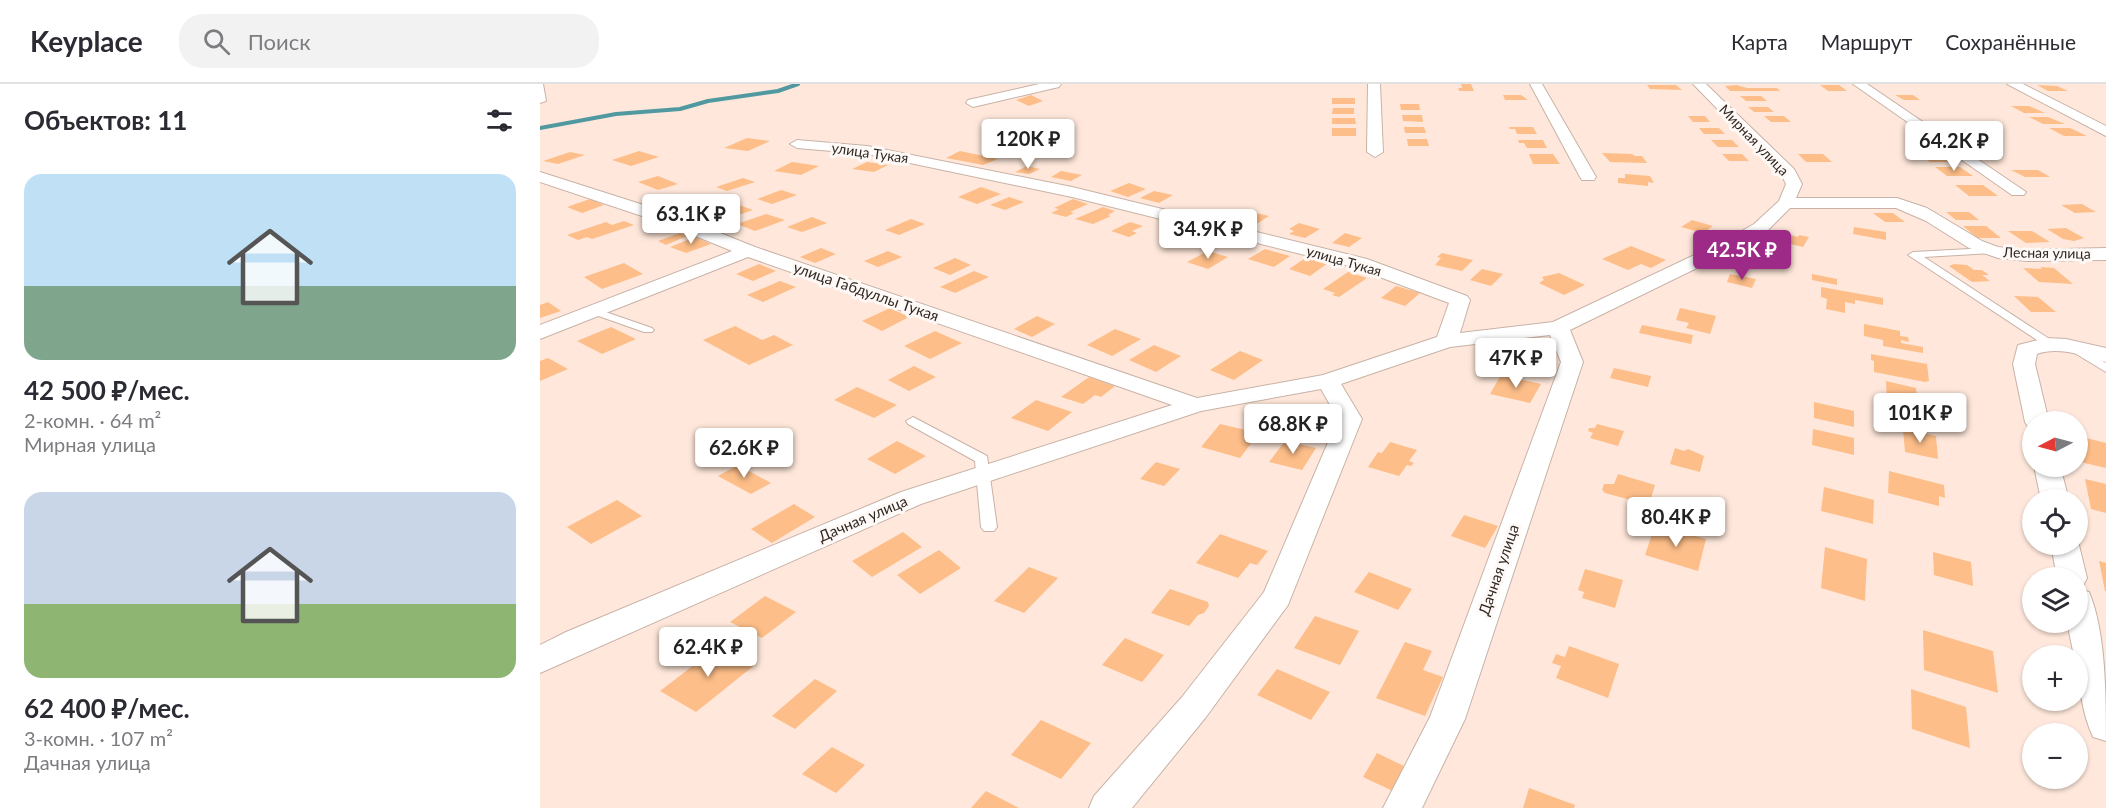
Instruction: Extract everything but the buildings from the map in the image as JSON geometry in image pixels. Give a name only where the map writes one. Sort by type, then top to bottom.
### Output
[{"type":"street","points":[[973,104],[1055,84]]},
{"type":"street","points":[[1374,84],[1375,152]]},
{"type":"street","points":[[1536,84],[1588,177]]},
{"type":"street","name":"Мирная улица","points":[[1699,84],[1788,172],[1794,184],[1786,203]]},
{"type":"street","points":[[1859,84],[2018,192]]},
{"type":"street","points":[[2013,84],[2106,132]]},
{"type":"street","name":"улица Тукая","points":[[796,144],[867,150],[1072,192],[1360,263],[1460,300],[1447,341]]},
{"type":"street","name":"улица Габдуллы Тукая","points":[[540,177],[672,220],[748,251],[1196,405]]},
{"type":"street","points":[[1786,203],[1897,203],[1914,207],[1989,251]]},
{"type":"street","name":"Дачная улица","points":[[540,660],[577,641],[911,498],[1196,405],[1328,381],[1447,341],[1558,328],[1732,244],[1760,228],[1786,203]]},
{"type":"street","points":[[540,333],[748,251]]},
{"type":"street","name":"Лесная улица","points":[[1989,251],[2011,254],[2106,254]]},
{"type":"street","name":"Дачная улица","points":[[1402,808],[1447,719],[1572,362],[1558,328]]},
{"type":"street","points":[[2035,411],[2024,364],[2026,350],[2036,345],[2060,345],[2106,355]]},
{"type":"street","points":[[1108,808],[1194,706],[1277,597],[1350,419],[1328,381]]},
{"type":"street","points":[[2085,633],[2106,726]]},
{"type":"lane","points":[[540,84],[543,100],[540,101]]},
{"type":"lane","points":[[1989,251],[1913,255],[2060,345],[2106,368]]},
{"type":"lane","points":[[594,312],[648,330]]},
{"type":"lane","points":[[913,421],[982,459],[989,527]]},
{"type":"waterway","points":[[540,128],[616,114],[680,109],[708,101],[778,91],[798,84]]}]
